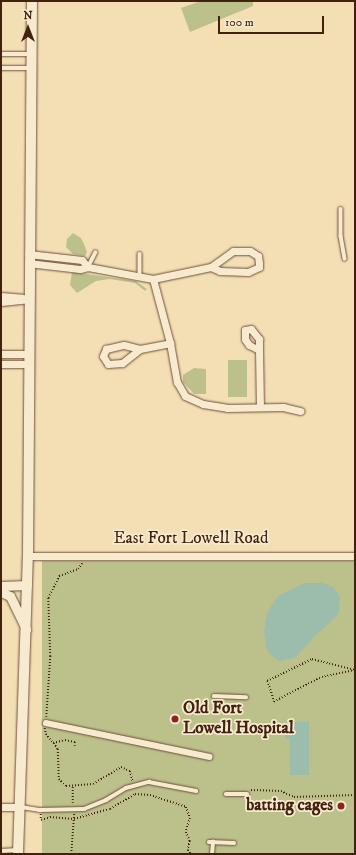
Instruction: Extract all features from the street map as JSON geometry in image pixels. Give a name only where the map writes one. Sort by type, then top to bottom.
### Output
[{"type":"main road","points":[[18,852],[28,556],[28,258],[32,1]]},
{"type":"street","points":[[28,258],[80,269],[88,267],[153,279],[211,267],[233,251],[250,251],[258,256],[259,267],[248,272],[220,271],[211,267]]},
{"type":"street","points":[[153,279],[170,343],[177,382],[185,396],[203,404],[227,408],[283,407],[301,412]]},
{"type":"street","points":[[1,296],[28,299]]},
{"type":"street","points":[[1,302],[28,299]]},
{"type":"street","points":[[140,349],[127,360],[113,365],[108,364],[103,356],[106,349],[114,345],[140,349],[170,343]]},
{"type":"street","points":[[259,350],[260,407]]},
{"type":"street","points":[[1,354],[29,359]]},
{"type":"street","points":[[1,364],[29,359]]},
{"type":"street","name":"East Fort Lowell Road","points":[[28,556],[355,556]]},
{"type":"street","points":[[1,586],[27,585]]},
{"type":"street","points":[[1,592],[10,596],[26,629]]},
{"type":"street","points":[[46,723],[210,758]]},
{"type":"street","points":[[1,807],[20,807]]},
{"type":"lane","points":[[1,54],[31,54]]},
{"type":"lane","points":[[1,68],[31,68]]},
{"type":"lane","points":[[341,209],[341,236],[345,259]]},
{"type":"lane","points":[[88,267],[95,253]]},
{"type":"lane","points":[[140,254],[140,277]]},
{"type":"lane","points":[[214,696],[246,697]]},
{"type":"lane","points":[[20,807],[42,810],[84,809],[106,800],[126,788],[149,782],[196,791]]},
{"type":"lane","points":[[226,794],[247,794]]},
{"type":"lane","points":[[212,854],[211,842],[234,843]]},
{"type":"lane","points":[[1,851],[18,852]]},
{"type":"path","points":[[82,555],[82,565],[78,569],[59,576],[48,598],[50,685],[46,734],[60,754],[59,779],[66,786],[73,787],[93,784],[121,767],[130,771],[134,794]]},
{"type":"path","points":[[312,660],[354,671],[320,678],[274,702],[267,681],[312,660]]},
{"type":"path","points":[[53,743],[65,740],[75,742],[74,746]]},
{"type":"path","points":[[71,854],[70,833],[74,819],[73,787]]},
{"type":"path","points":[[247,790],[281,791],[294,797],[355,795]]},
{"type":"path","points":[[42,810],[41,820],[50,817],[74,819],[110,809],[134,794],[150,795],[186,807],[190,818],[186,832],[190,841],[188,850],[191,854]]},
{"type":"green space","points":[[201,1],[253,1],[253,6],[190,32],[181,8]]},
{"type":"green space","points":[[73,233],[81,238],[87,252],[85,256],[73,254],[66,247],[67,239]]},
{"type":"green space","points":[[72,272],[136,281],[147,289],[145,291],[135,283],[110,279],[96,281],[77,293],[70,285]]},
{"type":"green space","points":[[228,360],[247,360],[247,397],[228,397]]},
{"type":"green space","points":[[194,368],[206,369],[206,394],[194,394],[183,382],[183,375]]},
{"type":"green space","points":[[42,561],[355,561],[355,854],[42,854]]},
{"type":"shaded area","points":[[304,583],[323,583],[333,587],[340,597],[337,616],[317,634],[295,658],[278,661],[269,653],[266,647],[264,631],[267,613],[278,596]]},
{"type":"shaded area","points":[[285,722],[309,722],[309,775],[290,775],[290,739],[285,738]]},
{"type":"place","name":"Old Fort Lowell Hospital","points":[[175,719]]},
{"type":"place","name":"batting cages","points":[[341,806]]}]
